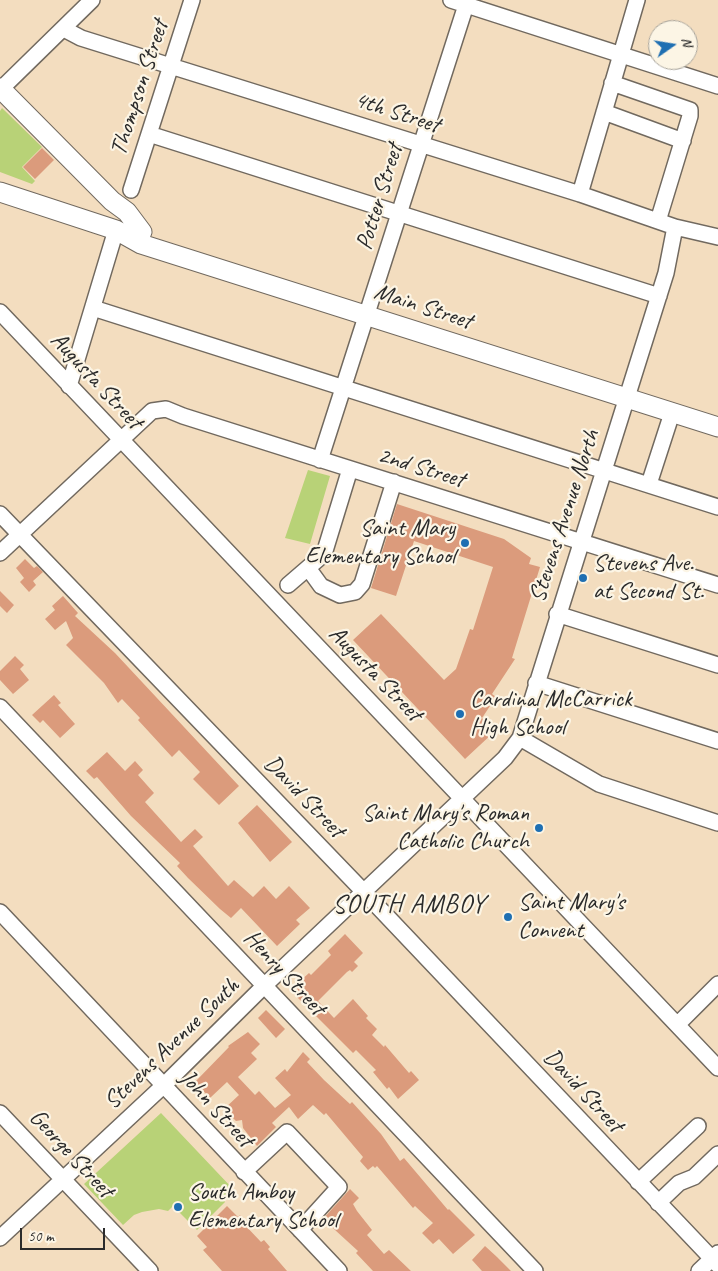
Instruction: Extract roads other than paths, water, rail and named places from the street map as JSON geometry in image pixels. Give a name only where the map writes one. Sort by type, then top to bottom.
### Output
[{"type":"main road","points":[[0,89],[112,201],[127,212],[142,232]]},
{"type":"main road","name":"Main Street","points":[[0,192],[116,230],[140,244],[369,310]]},
{"type":"main road","points":[[112,201],[116,230]]},
{"type":"main road","name":"Main Street","points":[[116,230],[142,232],[369,310],[628,393],[718,415]]},
{"type":"main road","name":"Main Street","points":[[628,393],[672,412],[718,427]]},
{"type":"street","points":[[0,89],[92,0]]},
{"type":"street","name":"Thompson Street","points":[[132,190],[192,0]]},
{"type":"street","points":[[451,0],[718,86]]},
{"type":"street","points":[[580,194],[637,0]]},
{"type":"street","name":"Potter Street","points":[[320,460],[345,387],[420,144],[466,5]]},
{"type":"street","name":"4th Street","points":[[64,29],[81,38],[580,194],[675,227],[718,237]]},
{"type":"street","points":[[612,83],[690,110],[683,141],[658,220]]},
{"type":"street","points":[[604,112],[683,141]]},
{"type":"street","points":[[149,134],[659,296]]},
{"type":"street","name":"Stevens Avenue North","points":[[462,798],[505,758],[520,738],[659,296],[673,246],[675,227]]},
{"type":"street","points":[[70,386],[116,230]]},
{"type":"street","points":[[93,308],[718,507]]},
{"type":"street","name":"Augusta Street","points":[[0,312],[718,1068]]},
{"type":"street","name":"2nd Street","points":[[0,553],[152,411],[166,409],[320,460],[718,585]]},
{"type":"street","points":[[649,484],[672,412]]},
{"type":"street","points":[[288,585],[324,554],[350,469]]},
{"type":"street","points":[[308,568],[322,586],[340,595],[355,592],[362,584],[394,482]]},
{"type":"street","name":"David Street","points":[[0,514],[363,891],[658,1203],[716,1259]]},
{"type":"street","points":[[558,614],[718,666]]},
{"type":"street","points":[[536,684],[718,741]]},
{"type":"street","name":"Henry Street","points":[[0,707],[535,1271]]},
{"type":"street","points":[[520,738],[599,784],[718,823]]},
{"type":"street","name":"Stevens Avenue South","points":[[0,1238],[163,1086],[264,985],[462,798]]},
{"type":"street","name":"John Street","points":[[0,912],[339,1271]]},
{"type":"street","points":[[677,1025],[718,984]]},
{"type":"street","name":"George Street","points":[[0,1113],[150,1271]]},
{"type":"street","points":[[638,1182],[698,1126]]},
{"type":"street","points":[[244,1172],[287,1132],[339,1188],[300,1230]]},
{"type":"street","points":[[658,1203],[679,1183],[694,1177],[718,1154]]},
{"type":"street","points":[[699,1271],[716,1259]]},
{"type":"place","name":"Saint Mary Elementary School","points":[[465,543]]},
{"type":"place","name":"Stevens Ave. at Second St.","points":[[583,578]]},
{"type":"place","name":"Cardinal McCarrick High School","points":[[460,714]]},
{"type":"place","name":"Saint Mary's Roman Catholic Church","points":[[539,828]]},
{"type":"place","name":"Saint Mary's Convent","points":[[508,917]]},
{"type":"place","name":"South Amboy Elementary School","points":[[178,1207]]},
{"type":"district","name":"SOUTH AMBOY","points":[[409,905]]}]
